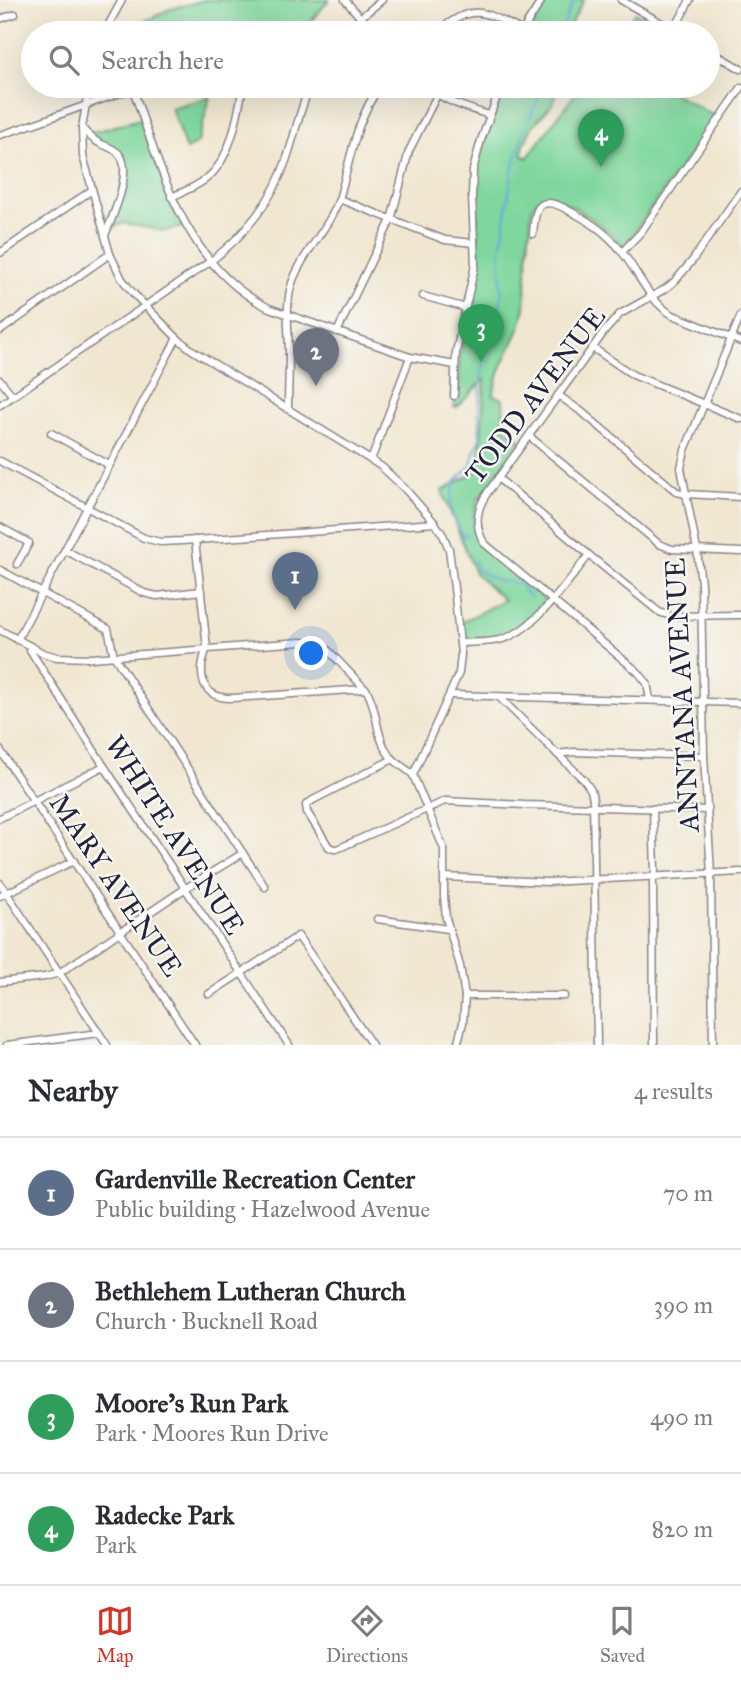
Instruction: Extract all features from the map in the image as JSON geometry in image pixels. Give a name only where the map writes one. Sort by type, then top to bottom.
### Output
[{"type":"street","points":[[111,21],[122,0]]},
{"type":"street","points":[[345,0],[363,21]]},
{"type":"street","points":[[357,21],[382,0]]},
{"type":"street","points":[[528,21],[542,0]]},
{"type":"street","points":[[621,0],[658,21]]},
{"type":"street","points":[[681,21],[690,0]]},
{"type":"street","points":[[452,21],[477,12],[500,21]]},
{"type":"street","points":[[0,19],[15,14]]},
{"type":"street","points":[[720,57],[741,69]]},
{"type":"street","points":[[622,252],[641,232],[741,88]]},
{"type":"street","points":[[86,98],[82,128],[83,156],[110,254],[122,279],[177,338],[200,356],[371,460],[393,477],[435,523],[449,549],[461,654],[459,673],[413,775]]},
{"type":"street","points":[[0,135],[104,98]]},
{"type":"street","points":[[136,98],[171,197],[189,230],[223,274],[261,304],[410,357],[454,365]]},
{"type":"street","points":[[171,197],[198,184],[216,168],[235,127],[241,98]]},
{"type":"street","points":[[0,405],[228,247],[258,214],[273,190],[288,156],[304,98]]},
{"type":"street","points":[[288,409],[287,314],[291,286],[310,247],[339,199],[358,127],[373,98]]},
{"type":"street","points":[[337,332],[391,220],[409,151],[436,98]]},
{"type":"street","points":[[444,98],[489,115]]},
{"type":"street","points":[[454,396],[454,365],[475,265],[473,170],[496,98]]},
{"type":"street","points":[[82,128],[96,142],[120,154],[123,162],[121,188],[105,235]]},
{"type":"street","points":[[0,253],[92,190]]},
{"type":"street","name":"TODD AVENUE","points":[[552,600],[487,545],[478,531],[480,504],[620,314],[665,289],[684,272],[738,204],[741,191]]},
{"type":"street","points":[[339,199],[445,240],[474,243]]},
{"type":"street","points":[[533,234],[540,205],[548,202],[577,214],[600,229],[622,252],[659,305],[668,312],[741,342]]},
{"type":"street","points":[[0,331],[110,254]]},
{"type":"street","points":[[423,296],[466,307]]},
{"type":"street","name":"ANNTANA AVENUE","points":[[713,1045],[711,874],[704,756],[701,573],[681,463],[741,315]]},
{"type":"street","points":[[17,640],[177,338]]},
{"type":"street","points":[[593,348],[633,375],[741,419]]},
{"type":"street","points":[[371,460],[410,357]]},
{"type":"street","points":[[0,380],[13,396]]},
{"type":"street","points":[[558,395],[582,412],[671,488],[686,495],[741,497]]},
{"type":"street","points":[[51,433],[109,465]]},
{"type":"street","points":[[529,436],[654,540],[672,549],[741,552]]},
{"type":"street","points":[[0,461],[153,541],[435,523]]},
{"type":"street","points":[[498,478],[659,612],[671,616],[741,615]]},
{"type":"street","points":[[0,527],[29,543],[17,564]]},
{"type":"street","points":[[195,540],[207,648],[202,676],[209,691],[218,697],[233,698],[366,689]]},
{"type":"street","points":[[65,550],[144,593],[157,596],[201,591]]},
{"type":"street","points":[[460,643],[499,640],[524,629],[589,555]]},
{"type":"street","points":[[0,570],[108,629],[114,656],[265,887]]},
{"type":"street","points":[[552,600],[644,677],[650,700]]},
{"type":"street","points":[[0,630],[43,653],[57,657],[90,658],[301,642],[318,643],[329,651],[366,689],[371,698],[378,733],[386,750],[413,775],[444,849],[444,904],[465,996],[463,1023],[457,1045]]},
{"type":"street","name":"WHITE AVENUE","points":[[30,646],[104,766],[289,1045]]},
{"type":"street","points":[[450,695],[741,704]]},
{"type":"street","points":[[499,697],[589,786],[592,794],[597,1045]]},
{"type":"street","name":"MARY AVENUE","points":[[0,750],[195,1045]]},
{"type":"street","points":[[557,754],[572,752],[704,756]]},
{"type":"street","points":[[393,759],[308,803],[306,809],[331,848],[337,849],[445,801],[708,810]]},
{"type":"street","points":[[0,818],[104,766]]},
{"type":"street","points":[[653,809],[654,1045]]},
{"type":"street","points":[[0,982],[59,973],[243,853]]},
{"type":"street","points":[[3,894],[75,862]]},
{"type":"street","points":[[445,877],[548,882],[741,872]]},
{"type":"street","points":[[0,883],[3,894],[107,1045]]},
{"type":"street","points":[[377,919],[449,929]]},
{"type":"street","points":[[209,993],[298,936],[372,1045]]},
{"type":"street","points":[[465,996],[564,996]]},
{"type":"street","points":[[7,1045],[99,1033]]},
{"type":"green space","points":[[204,0],[329,0],[311,21],[145,21],[168,10]]},
{"type":"green space","points":[[547,0],[584,0],[573,21],[533,21]]},
{"type":"green space","points":[[635,12],[651,21],[629,21]]},
{"type":"green space","points":[[210,98],[198,142],[186,150],[171,108]]},
{"type":"green space","points":[[500,98],[554,98],[532,127],[524,144],[522,154],[527,158],[572,98],[683,98],[716,117],[623,246],[593,220],[565,203],[552,198],[542,198],[534,205],[529,234],[525,308],[493,395],[503,399],[504,427],[521,440],[479,499],[474,519],[478,537],[485,549],[545,601],[527,620],[511,631],[492,637],[466,640],[462,622],[504,600],[475,573],[442,491],[479,470],[485,379],[454,407],[460,355],[479,266],[475,178],[488,127]]},
{"type":"green space","points":[[140,119],[184,227],[164,231],[123,223],[113,228],[125,164],[114,148],[97,140],[87,131],[97,131]]},
{"type":"waterway","points":[[566,21],[575,0]]},
{"type":"waterway","points":[[463,538],[452,513],[451,500],[455,482],[471,466],[480,439],[481,379],[489,326],[499,311],[502,295],[500,257],[512,172],[524,130],[539,98]]},
{"type":"waterway","points":[[461,534],[467,536]]},
{"type":"waterway","points":[[474,559],[477,570],[503,583],[508,581],[521,585],[531,597]]},
{"type":"place","name":"Radecke Park","points":[[601,167]]},
{"type":"place","name":"Moore's Run Park","points":[[481,362]]},
{"type":"place","name":"Bethlehem Lutheran Church","points":[[316,386]]},
{"type":"place","name":"Gardenville Recreation Center","points":[[295,610]]}]
